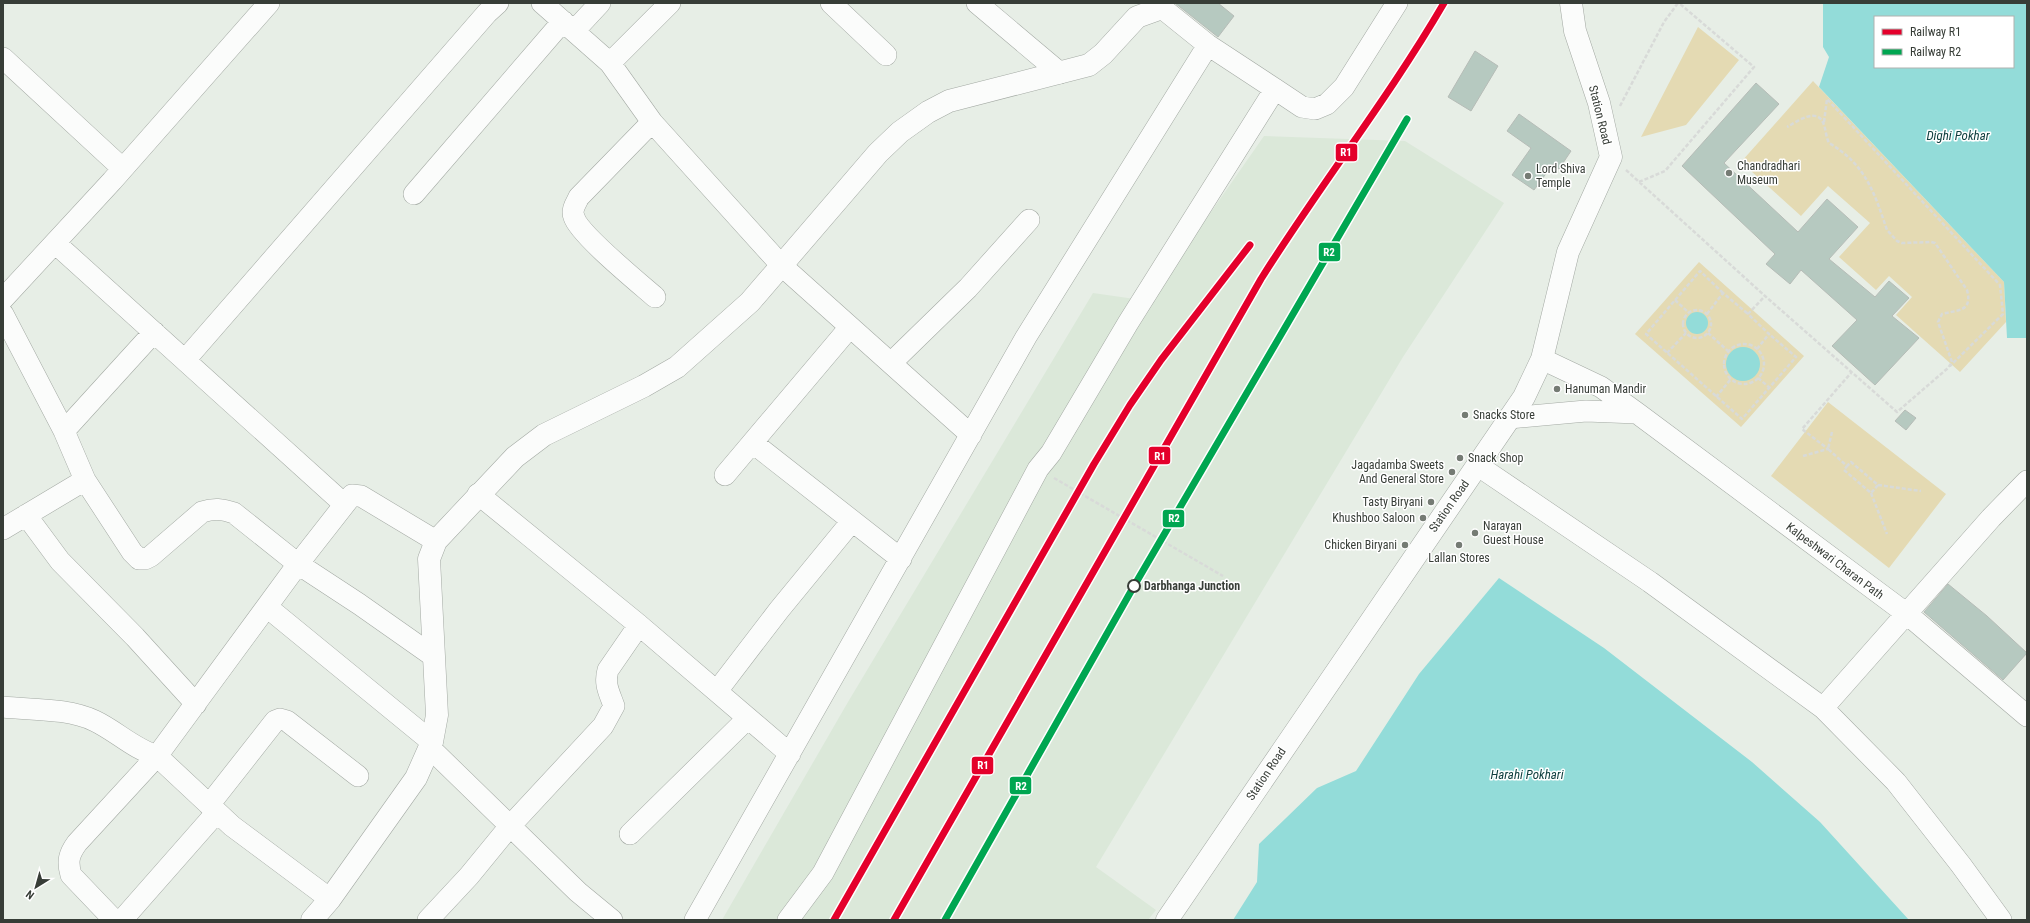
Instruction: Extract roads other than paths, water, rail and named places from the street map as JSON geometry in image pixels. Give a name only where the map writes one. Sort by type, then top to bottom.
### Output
[{"type":"main road","name":"Station Road","points":[[1166,920],[1524,397],[1542,359],[1568,252],[1611,157],[1599,103],[1575,31],[1571,3]]},
{"type":"main road","points":[[312,920],[330,899],[416,778],[431,745],[437,715],[429,559],[436,541],[478,494],[516,457],[544,435],[644,386],[677,367],[750,302],[878,153],[900,132],[916,120],[949,101],[1089,65],[1103,54],[1138,10],[1159,6]]},
{"type":"street","points":[[3,299],[55,243],[269,3]]},
{"type":"street","points":[[185,360],[482,19],[498,3]]},
{"type":"street","points":[[542,3],[610,63],[652,122],[781,265],[971,435]]},
{"type":"street","points":[[414,194],[568,26],[600,3]]},
{"type":"street","points":[[610,63],[670,3]]},
{"type":"street","points":[[831,3],[886,55]]},
{"type":"street","points":[[977,3],[1060,73]]},
{"type":"street","points":[[1159,6],[1208,44],[1302,107],[1314,109],[1327,104],[1344,87],[1397,3]]},
{"type":"street","points":[[695,920],[1026,337],[1208,44]]},
{"type":"street","points":[[3,58],[122,168]]},
{"type":"street","points":[[788,920],[822,873],[1038,469],[1051,453],[1128,323],[1275,89]]},
{"type":"street","points":[[652,122],[579,197],[574,207],[573,216],[578,225],[590,237],[655,297]]},
{"type":"street","points":[[891,363],[968,288],[1029,220]]},
{"type":"street","points":[[55,243],[344,504]]},
{"type":"street","points":[[3,314],[64,431],[85,480],[132,552],[139,559],[145,559],[151,556],[202,512],[212,509],[223,509],[234,513],[298,564],[359,604],[433,656]]},
{"type":"street","points":[[725,475],[850,327]]},
{"type":"street","points":[[64,431],[154,332]]},
{"type":"street","name":"Kalpeshwari Charan Path","points":[[1542,359],[1601,387],[1637,413],[1907,614],[2027,716]]},
{"type":"street","points":[[1509,418],[1586,411],[1637,413]]},
{"type":"street","points":[[753,442],[901,559]]},
{"type":"street","points":[[1477,465],[1650,582],[1823,708],[1896,782],[1961,865],[2000,920]]},
{"type":"street","points":[[3,529],[85,480]]},
{"type":"street","points":[[1823,708],[1992,518],[2027,481]]},
{"type":"street","points":[[478,494],[640,625],[790,754]]},
{"type":"street","points":[[114,920],[71,874],[68,865],[69,854],[77,843],[157,756],[344,504],[352,495],[361,496],[436,541]]},
{"type":"street","points":[[26,516],[60,561],[135,636],[196,704]]},
{"type":"street","points":[[717,691],[779,610],[852,521]]},
{"type":"street","points":[[267,607],[431,745],[510,826],[578,892],[611,920]]},
{"type":"street","points":[[428,920],[469,876],[510,826],[603,726],[614,706],[606,688],[608,670],[640,625]]},
{"type":"street","points":[[3,707],[65,713],[93,720],[112,730],[146,752],[157,756],[232,826],[330,899]]},
{"type":"street","points":[[630,834],[748,718]]},
{"type":"street","points":[[122,920],[213,808],[275,721],[280,719],[287,721],[358,776]]},
{"type":"water","name":"Dighi Pokhar","points":[[1823,3],[2027,3],[2027,338],[2007,338],[2004,282],[1819,87],[1829,57],[1823,47]]},
{"type":"water","points":[[1693,312],[1701,312],[1708,319],[1708,327],[1701,334],[1693,334],[1686,327],[1686,319]]},
{"type":"water","points":[[1746,347],[1753,349],[1758,354],[1760,364],[1758,374],[1753,379],[1740,381],[1733,379],[1728,374],[1726,361],[1728,354],[1733,349]]},
{"type":"water","name":"Harahi Pokhari","points":[[1499,578],[1604,648],[1752,762],[1820,822],[1909,920],[1233,920],[1257,882],[1259,844],[1317,788],[1356,771],[1419,674]]},
{"type":"rail line","name":"R1","points":[[894,920],[1261,279],[1377,108],[1444,3]]},
{"type":"rail line","name":"R2","points":[[945,920],[1134,586],[1407,119]]},
{"type":"rail line","name":"R1","points":[[834,920],[1094,464],[1130,405],[1161,360],[1250,245]]},
{"type":"place","name":"Chandradhari Museum","points":[[1729,173]]},
{"type":"place","name":"Lord Shiva Temple","points":[[1528,176]]},
{"type":"place","name":"Hanuman Mandir","points":[[1557,389]]},
{"type":"place","name":"Snacks Store","points":[[1465,415]]},
{"type":"place","name":"Snack Shop","points":[[1460,458]]},
{"type":"place","name":"Jagadamba Sweets And General Store","points":[[1452,472]]},
{"type":"place","name":"Tasty Biryani","points":[[1431,502]]},
{"type":"place","name":"Khushboo Saloon","points":[[1423,518]]},
{"type":"place","name":"Narayan Guest House","points":[[1475,533]]},
{"type":"place","name":"Chicken Biryani","points":[[1405,545]]},
{"type":"place","name":"Lallan Stores","points":[[1459,545]]},
{"type":"place","name":"Darbhanga Junction","points":[[1134,586]]}]
